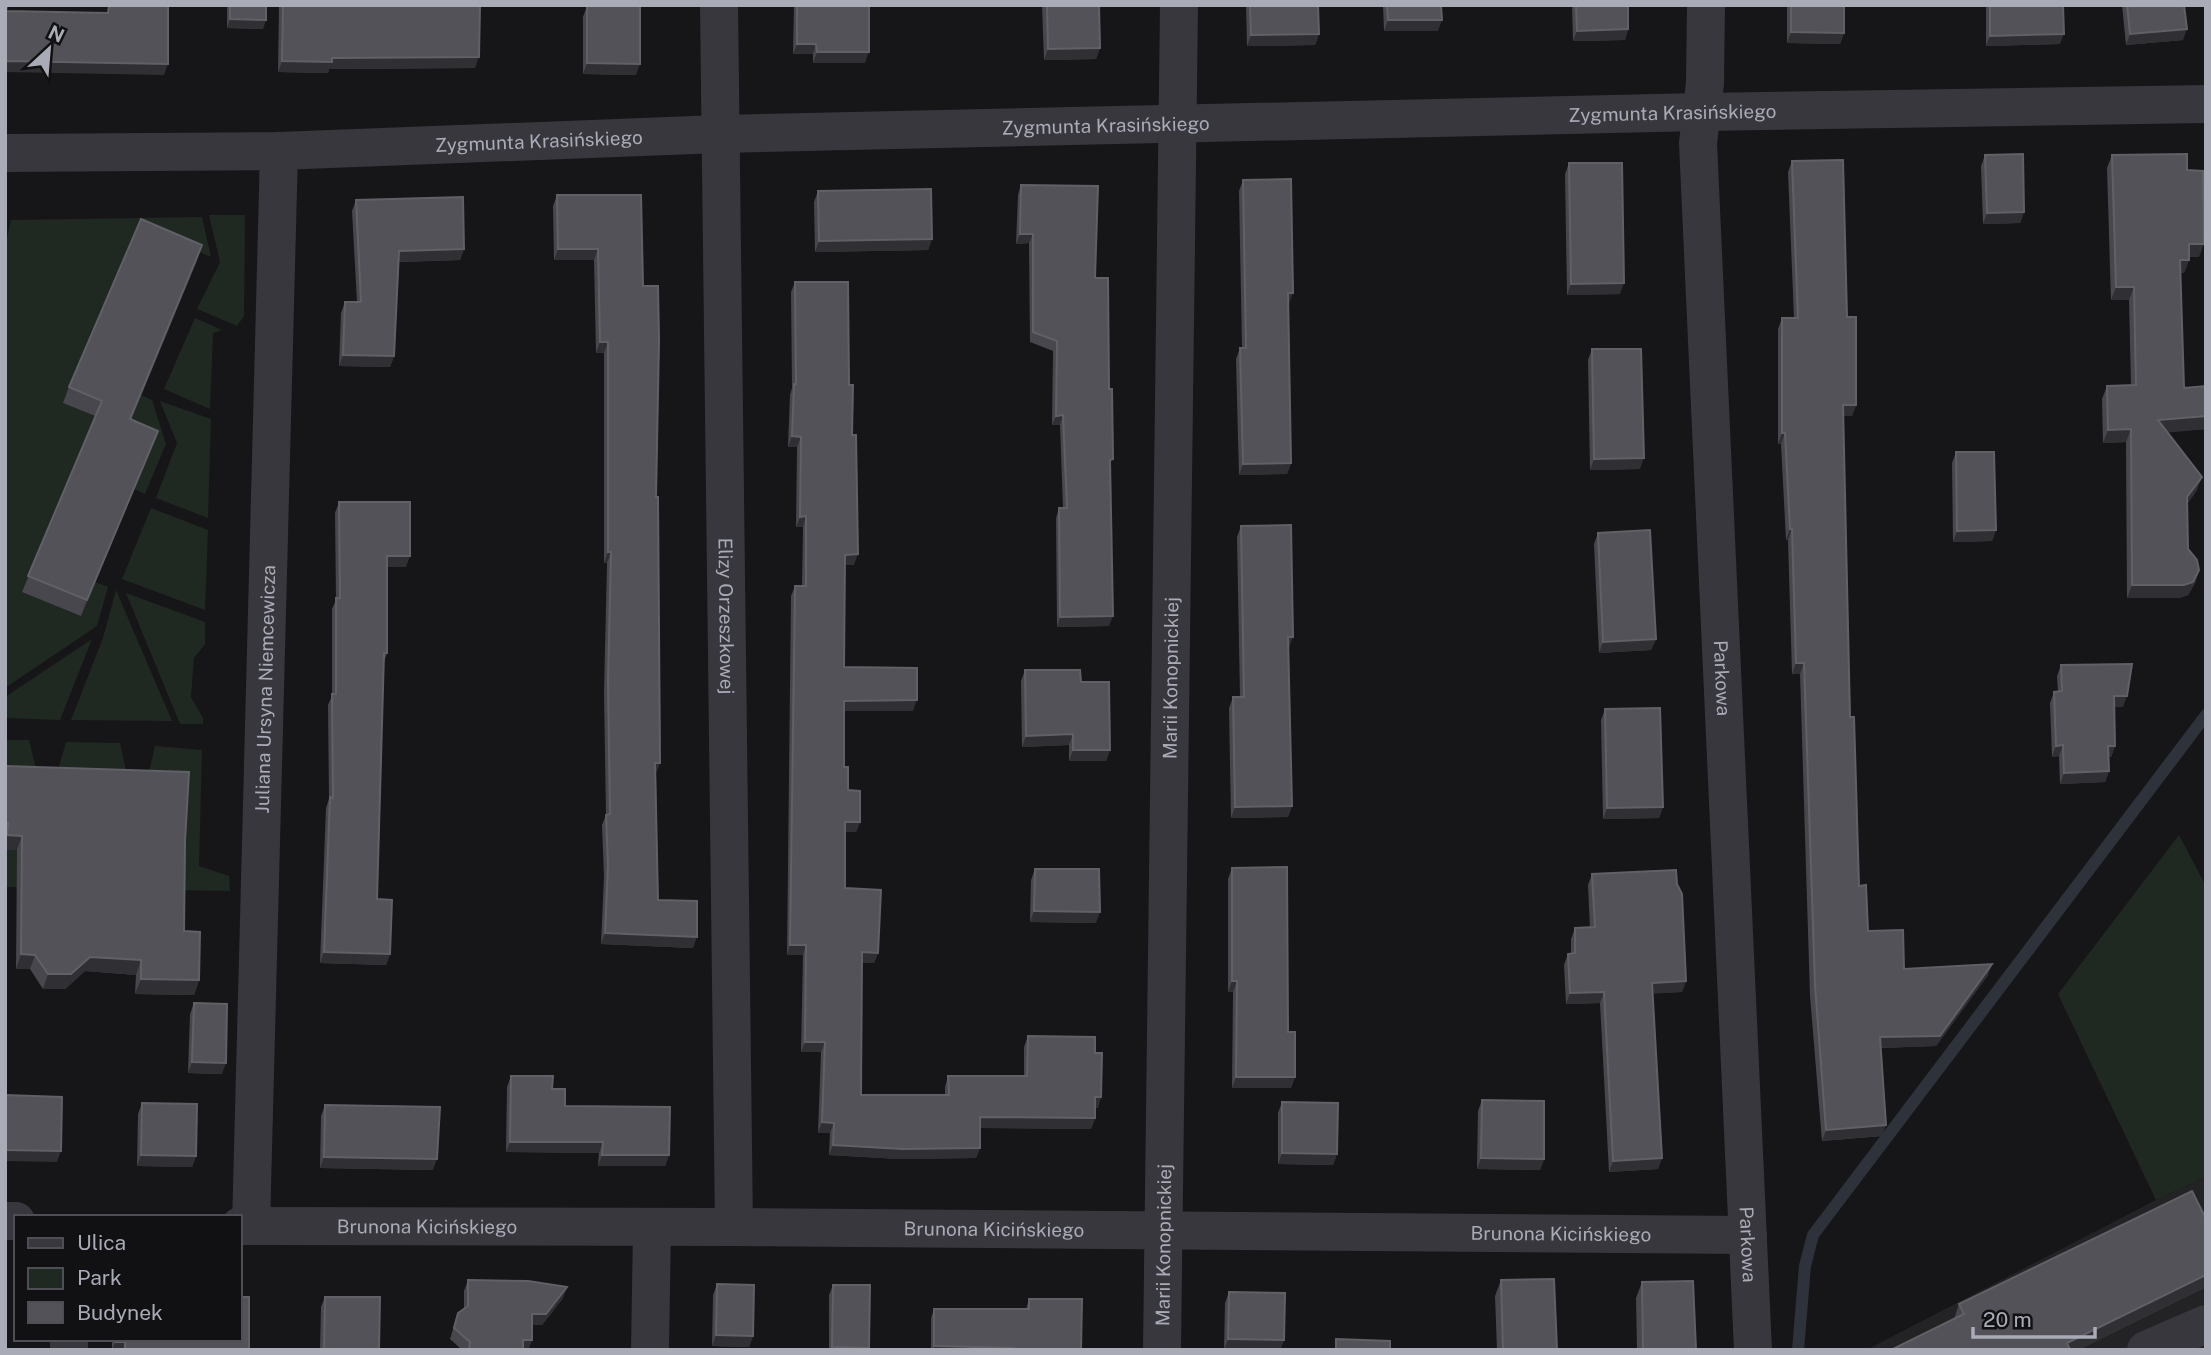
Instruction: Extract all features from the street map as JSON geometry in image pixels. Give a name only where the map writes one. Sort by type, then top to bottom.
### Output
[{"type":"street","name":"Elizy Orzeszkowej","points":[[719,5],[734,1227]]},
{"type":"street","name":"Marii Konopnickiej","points":[[1162,1350],[1179,5]]},
{"type":"street","name":"Parkowa","points":[[1706,5],[1704,83],[1698,157],[1753,1350]]},
{"type":"street","name":"Zygmunta Krasińskiego","points":[[5,153],[279,151],[719,135],[1700,112],[2206,104]]},
{"type":"street","name":"Juliana Ursyna Niemcewicza","points":[[245,1226],[279,151]]},
{"type":"street","name":"Brunona Kicińskiego","points":[[245,1226],[1748,1235]]},
{"type":"street","points":[[650,1350],[652,1227]]},
{"type":"street","points":[[2146,1350],[2206,1324]]},
{"type":"shaded area","points":[[2206,1177],[2206,1350],[1866,1350],[2156,1200]]},
{"type":"green space","points":[[209,215],[245,215],[244,316],[237,326],[197,309],[220,262]]},
{"type":"green space","points":[[202,217],[211,257],[176,241],[64,403],[95,416],[95,582],[108,587],[97,626],[5,688],[5,247],[11,220]]},
{"type":"green space","points":[[195,318],[222,330],[213,333],[210,409],[164,389]]},
{"type":"green space","points":[[141,395],[152,400],[166,444],[145,494],[134,489],[125,435]]},
{"type":"green space","points":[[160,401],[211,419],[208,518],[156,498],[177,443]]},
{"type":"green space","points":[[151,508],[208,530],[205,610],[122,579]]},
{"type":"green space","points":[[116,590],[172,721],[71,720],[103,638]]},
{"type":"green space","points":[[126,593],[205,622],[205,644],[194,658],[191,697],[203,718],[203,724],[180,724]]},
{"type":"green space","points":[[92,639],[60,720],[5,718],[5,697]]},
{"type":"green space","points":[[5,740],[29,740],[39,781],[5,780]]},
{"type":"green space","points":[[66,742],[120,743],[129,785],[55,781]]},
{"type":"green space","points":[[155,746],[202,750],[199,866],[229,876],[230,891],[5,887],[5,850],[146,785]]},
{"type":"green space","points":[[2179,835],[2206,886],[2206,1177],[2156,1200],[2058,994]]},
{"type":"building","points":[[5,5],[6,11],[108,13],[109,6],[168,6],[168,64],[6,61],[5,69]]},
{"type":"building","points":[[230,5],[266,5],[266,20],[230,19]]},
{"type":"building","points":[[283,5],[480,5],[479,57],[282,61]]},
{"type":"building","points":[[640,5],[640,64],[587,63],[587,6]]},
{"type":"building","points":[[797,5],[869,5],[869,52],[817,52],[816,44],[797,44]]},
{"type":"building","points":[[1047,5],[1099,5],[1100,48],[1048,49]]},
{"type":"building","points":[[1250,5],[1318,5],[1319,34],[1251,35]]},
{"type":"building","points":[[1387,5],[1441,5],[1442,20],[1388,20]]},
{"type":"building","points":[[1576,5],[1628,5],[1628,29],[1577,31]]},
{"type":"building","points":[[1791,5],[1844,5],[1844,33],[1791,32]]},
{"type":"building","points":[[1990,5],[2063,5],[2064,34],[1990,36]]},
{"type":"building","points":[[2127,5],[2184,5],[2187,29],[2130,34]]},
{"type":"building","points":[[2023,154],[2024,212],[1987,213],[1985,155]]},
{"type":"building","points":[[2187,154],[2187,170],[2203,171],[2204,244],[2189,244],[2189,260],[2180,260],[2184,388],[2206,386],[2206,416],[2158,420],[2202,477],[2187,497],[2188,549],[2197,560],[2199,570],[2193,582],[2184,585],[2132,585],[2131,429],[2108,430],[2107,386],[2136,385],[2134,287],[2116,287],[2112,155]]},
{"type":"building","points":[[1843,160],[1847,317],[1856,317],[1856,405],[1843,405],[1850,717],[1854,717],[1859,886],[1866,885],[1868,931],[1903,930],[1904,969],[1992,964],[1940,1036],[1880,1037],[1886,1125],[1826,1130],[1815,985],[1804,663],[1796,663],[1792,529],[1785,433],[1782,433],[1782,318],[1798,318],[1792,161]]},
{"type":"building","points":[[1569,163],[1622,163],[1624,283],[1571,284]]},
{"type":"building","points":[[1291,179],[1293,293],[1288,293],[1291,463],[1243,464],[1240,348],[1246,348],[1243,180]]},
{"type":"building","points":[[1021,185],[1098,186],[1095,278],[1108,278],[1109,389],[1112,389],[1113,459],[1110,460],[1113,616],[1060,617],[1059,508],[1067,508],[1063,415],[1056,416],[1057,341],[1033,332],[1033,234],[1020,234]]},
{"type":"building","points":[[931,189],[932,239],[819,241],[818,191]]},
{"type":"building","points":[[557,195],[641,195],[643,286],[658,286],[656,497],[660,763],[655,763],[658,900],[697,901],[697,937],[605,933],[608,865],[606,815],[610,814],[608,682],[611,552],[608,552],[608,342],[600,342],[598,249],[558,249]]},
{"type":"building","points":[[463,197],[464,249],[399,251],[394,356],[343,355],[345,302],[361,302],[356,200]]},
{"type":"building","points":[[141,219],[202,245],[130,419],[158,431],[87,600],[28,576],[102,401],[69,387]]},
{"type":"building","points":[[795,282],[848,282],[849,385],[853,385],[852,435],[856,435],[858,554],[845,555],[844,667],[917,668],[917,700],[844,701],[844,767],[848,767],[848,790],[860,791],[860,822],[845,822],[845,888],[881,890],[878,953],[862,952],[861,1095],[949,1095],[948,1076],[1027,1076],[1028,1036],[1095,1037],[1095,1053],[1102,1053],[1101,1097],[1095,1097],[1095,1118],[980,1117],[980,1148],[903,1149],[833,1145],[834,1123],[822,1122],[825,1042],[805,1042],[806,945],[790,945],[795,586],[806,586],[806,516],[800,517],[801,437],[792,436],[796,384]]},
{"type":"building","points":[[1592,349],[1641,349],[1644,458],[1594,459]]},
{"type":"building","points":[[1956,452],[1994,452],[1996,530],[1957,531]]},
{"type":"building","points":[[339,502],[410,502],[410,556],[387,556],[387,653],[384,653],[377,899],[392,900],[390,954],[324,952],[330,797],[333,798],[332,694],[336,694],[336,598],[340,598]]},
{"type":"building","points":[[1291,525],[1293,637],[1288,637],[1292,806],[1235,807],[1233,697],[1244,697],[1241,526]]},
{"type":"building","points":[[1650,530],[1656,639],[1603,642],[1598,533]]},
{"type":"building","points":[[2132,664],[2127,696],[2114,696],[2115,746],[2108,746],[2109,771],[2064,773],[2063,745],[2056,746],[2054,692],[2062,691],[2061,665]]},
{"type":"building","points":[[1025,670],[1080,670],[1081,682],[1109,682],[1110,750],[1073,750],[1073,734],[1026,736]]},
{"type":"building","points":[[1660,708],[1663,807],[1607,808],[1605,709]]},
{"type":"building","points":[[5,766],[189,772],[184,931],[200,932],[199,980],[141,979],[141,960],[90,957],[71,974],[48,974],[35,955],[21,954],[22,836],[7,835]]},
{"type":"building","points":[[1287,867],[1288,1032],[1295,1032],[1295,1077],[1236,1077],[1237,981],[1232,981],[1232,868]]},
{"type":"building","points":[[1035,869],[1099,869],[1100,912],[1034,911]]},
{"type":"building","points":[[1676,870],[1677,884],[1682,894],[1686,981],[1652,983],[1662,1158],[1613,1161],[1604,992],[1570,993],[1568,954],[1575,953],[1575,928],[1595,927],[1592,874]]},
{"type":"building","points":[[194,1003],[227,1004],[226,1063],[192,1062]]},
{"type":"building","points":[[511,1076],[553,1076],[552,1089],[565,1089],[565,1106],[670,1107],[669,1155],[602,1155],[603,1142],[510,1142]]},
{"type":"building","points":[[5,1095],[62,1097],[61,1151],[5,1150]]},
{"type":"building","points":[[1482,1100],[1544,1101],[1544,1159],[1481,1158]]},
{"type":"building","points":[[1282,1102],[1338,1103],[1337,1154],[1282,1153]]},
{"type":"building","points":[[142,1103],[197,1104],[196,1156],[141,1155]]},
{"type":"building","points":[[325,1105],[440,1107],[437,1159],[324,1157]]},
{"type":"building","points":[[2192,1191],[2206,1219],[2206,1275],[2067,1343],[2070,1350],[1891,1350],[1964,1314],[1959,1304]]},
{"type":"building","points":[[1554,1279],[1557,1350],[1503,1350],[1501,1280]]},
{"type":"building","points":[[468,1280],[528,1281],[567,1287],[546,1314],[532,1314],[532,1340],[523,1340],[523,1350],[469,1350],[470,1342],[454,1328],[458,1313],[468,1306]]},
{"type":"building","points":[[1693,1281],[1696,1350],[1643,1350],[1642,1282]]},
{"type":"building","points":[[717,1284],[754,1285],[753,1336],[716,1335]]},
{"type":"building","points":[[833,1285],[870,1285],[869,1348],[832,1347]]},
{"type":"building","points":[[1229,1292],[1285,1293],[1284,1340],[1228,1339]]},
{"type":"building","points":[[242,1297],[249,1297],[249,1350],[125,1350],[125,1342],[115,1342],[242,1341]]},
{"type":"building","points":[[325,1297],[380,1297],[379,1349],[324,1350]]},
{"type":"building","points":[[1029,1299],[1082,1299],[1081,1350],[934,1346],[934,1309],[1029,1309]]},
{"type":"building","points":[[1336,1339],[1390,1341],[1390,1350],[1336,1350]]},
{"type":"waterway","points":[[1798,1350],[1805,1266],[1813,1235],[2206,715]]}]
